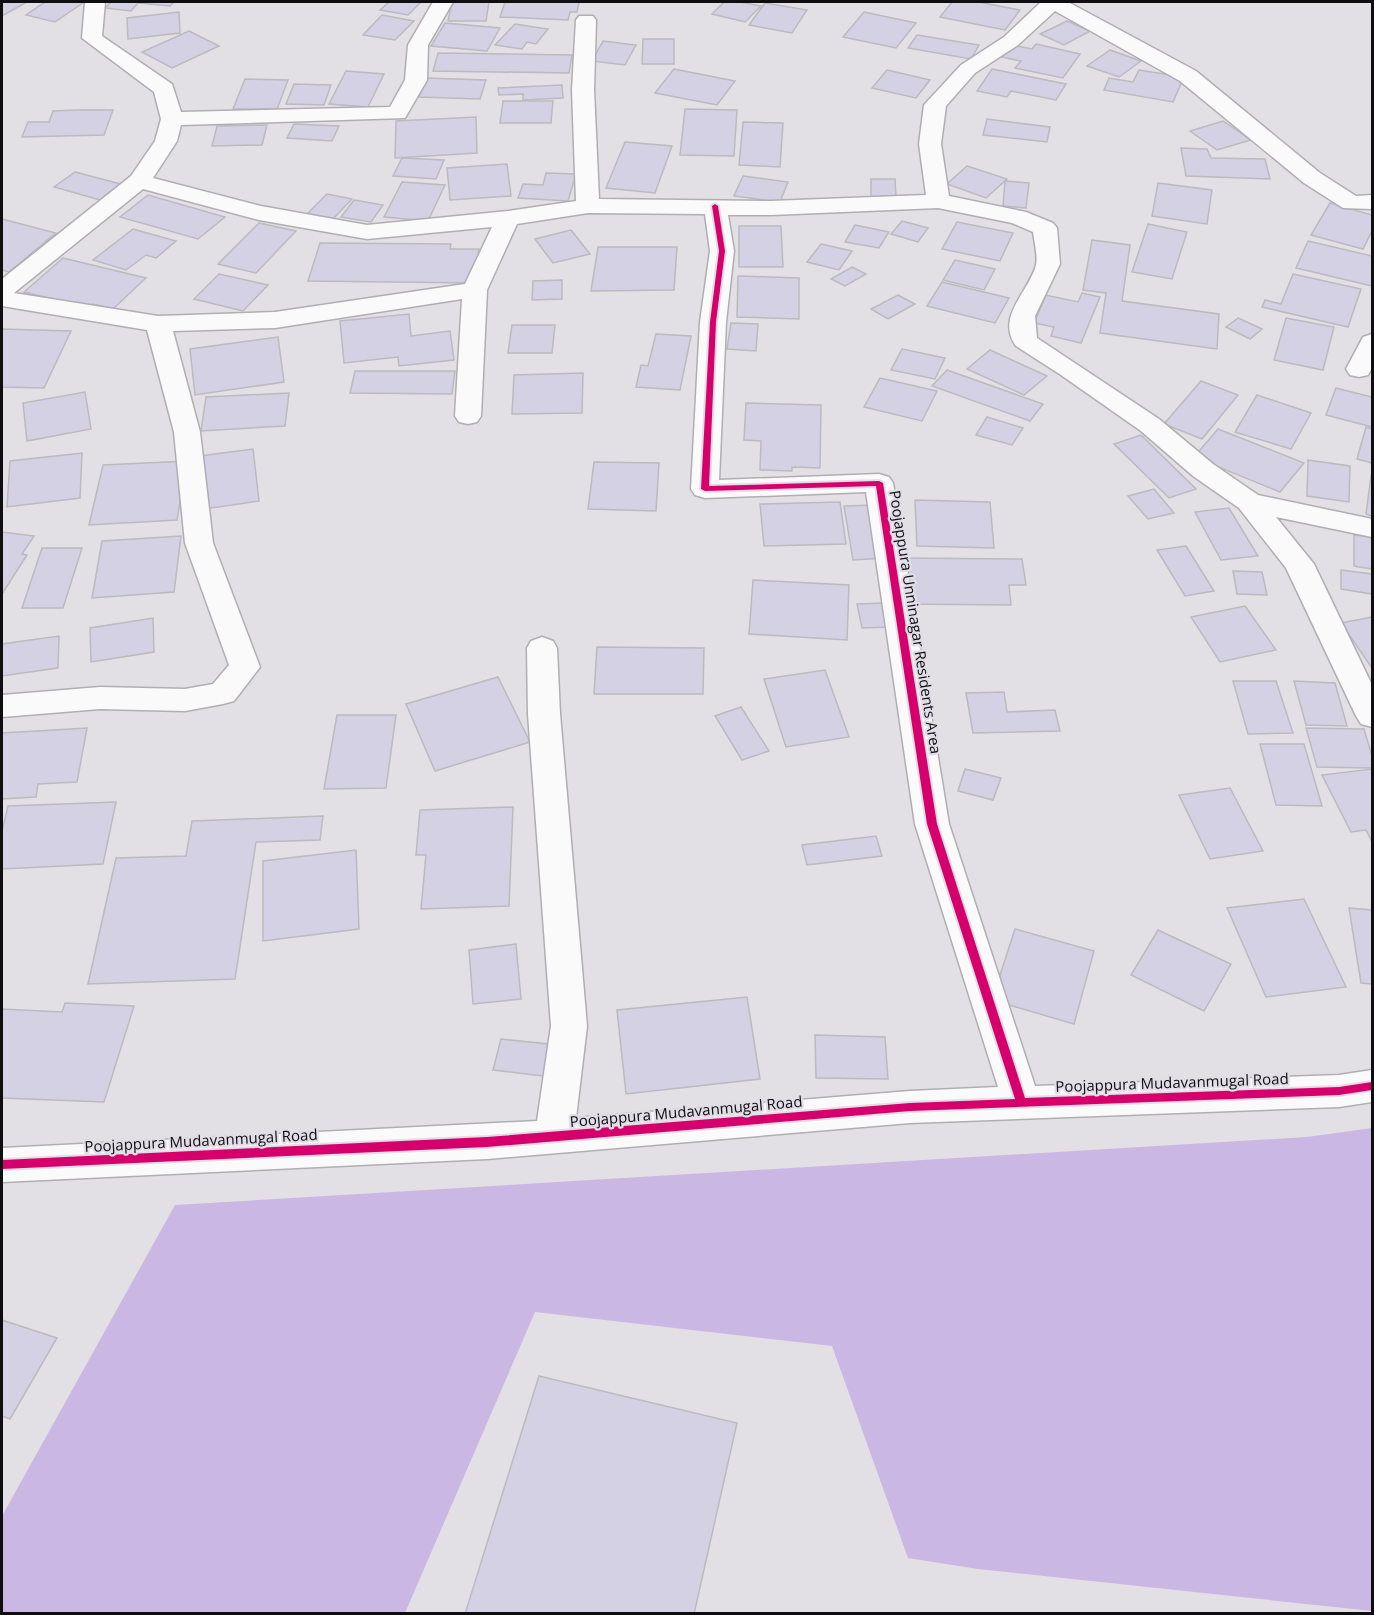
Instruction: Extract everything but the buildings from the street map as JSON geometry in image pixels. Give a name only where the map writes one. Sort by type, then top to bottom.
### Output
[{"type":"street","points":[[2,291],[139,181],[166,141],[172,119],[164,89],[92,38],[95,2]]},
{"type":"street","points":[[172,119],[397,113],[416,80],[418,45],[443,2]]},
{"type":"street","points":[[938,201],[930,144],[935,105],[968,69],[1011,41],[1053,2],[1188,76],[1245,125],[1322,184],[1351,202],[1372,202]]},
{"type":"street","points":[[586,20],[583,90],[588,206]]},
{"type":"street","points":[[139,181],[260,213],[367,232],[508,218],[588,206],[771,208],[938,201],[1018,217],[1045,228],[1048,264],[1022,316],[1025,341],[1070,369],[1150,425],[1203,470],[1249,502],[1299,564],[1372,716]]},
{"type":"street","name":"Poojappura Unninagar Residents Area","points":[[715,206],[722,251],[713,322],[705,489],[879,483],[932,824],[1021,1102]]},
{"type":"street","points":[[468,416],[475,290],[508,218]]},
{"type":"street","points":[[2,298],[158,324],[275,320],[475,290]]},
{"type":"street","points":[[2,706],[100,698],[185,700],[223,693],[245,667],[199,543],[187,432],[158,324]]},
{"type":"street","points":[[1359,369],[1372,342]]},
{"type":"street","points":[[1249,502],[1372,528]]},
{"type":"street","points":[[542,648],[545,725],[569,1026],[554,1137]]},
{"type":"street","name":"Poojappura Mudavanmugal Road","points":[[2,1165],[488,1142],[910,1107],[1339,1091],[1372,1086]]},
{"type":"shaded area","points":[[1372,1128],[1372,1611],[978,1569],[908,1558],[832,1346],[535,1312],[405,1613],[2,1613],[2,1516],[175,1205],[1307,1137]]},
{"type":"cycle path","points":[[715,206],[722,251],[713,322],[705,489],[879,483],[932,824],[1021,1102]]},
{"type":"cycle path","points":[[2,1165],[487,1142],[910,1107],[1339,1091],[1372,1086]]}]
